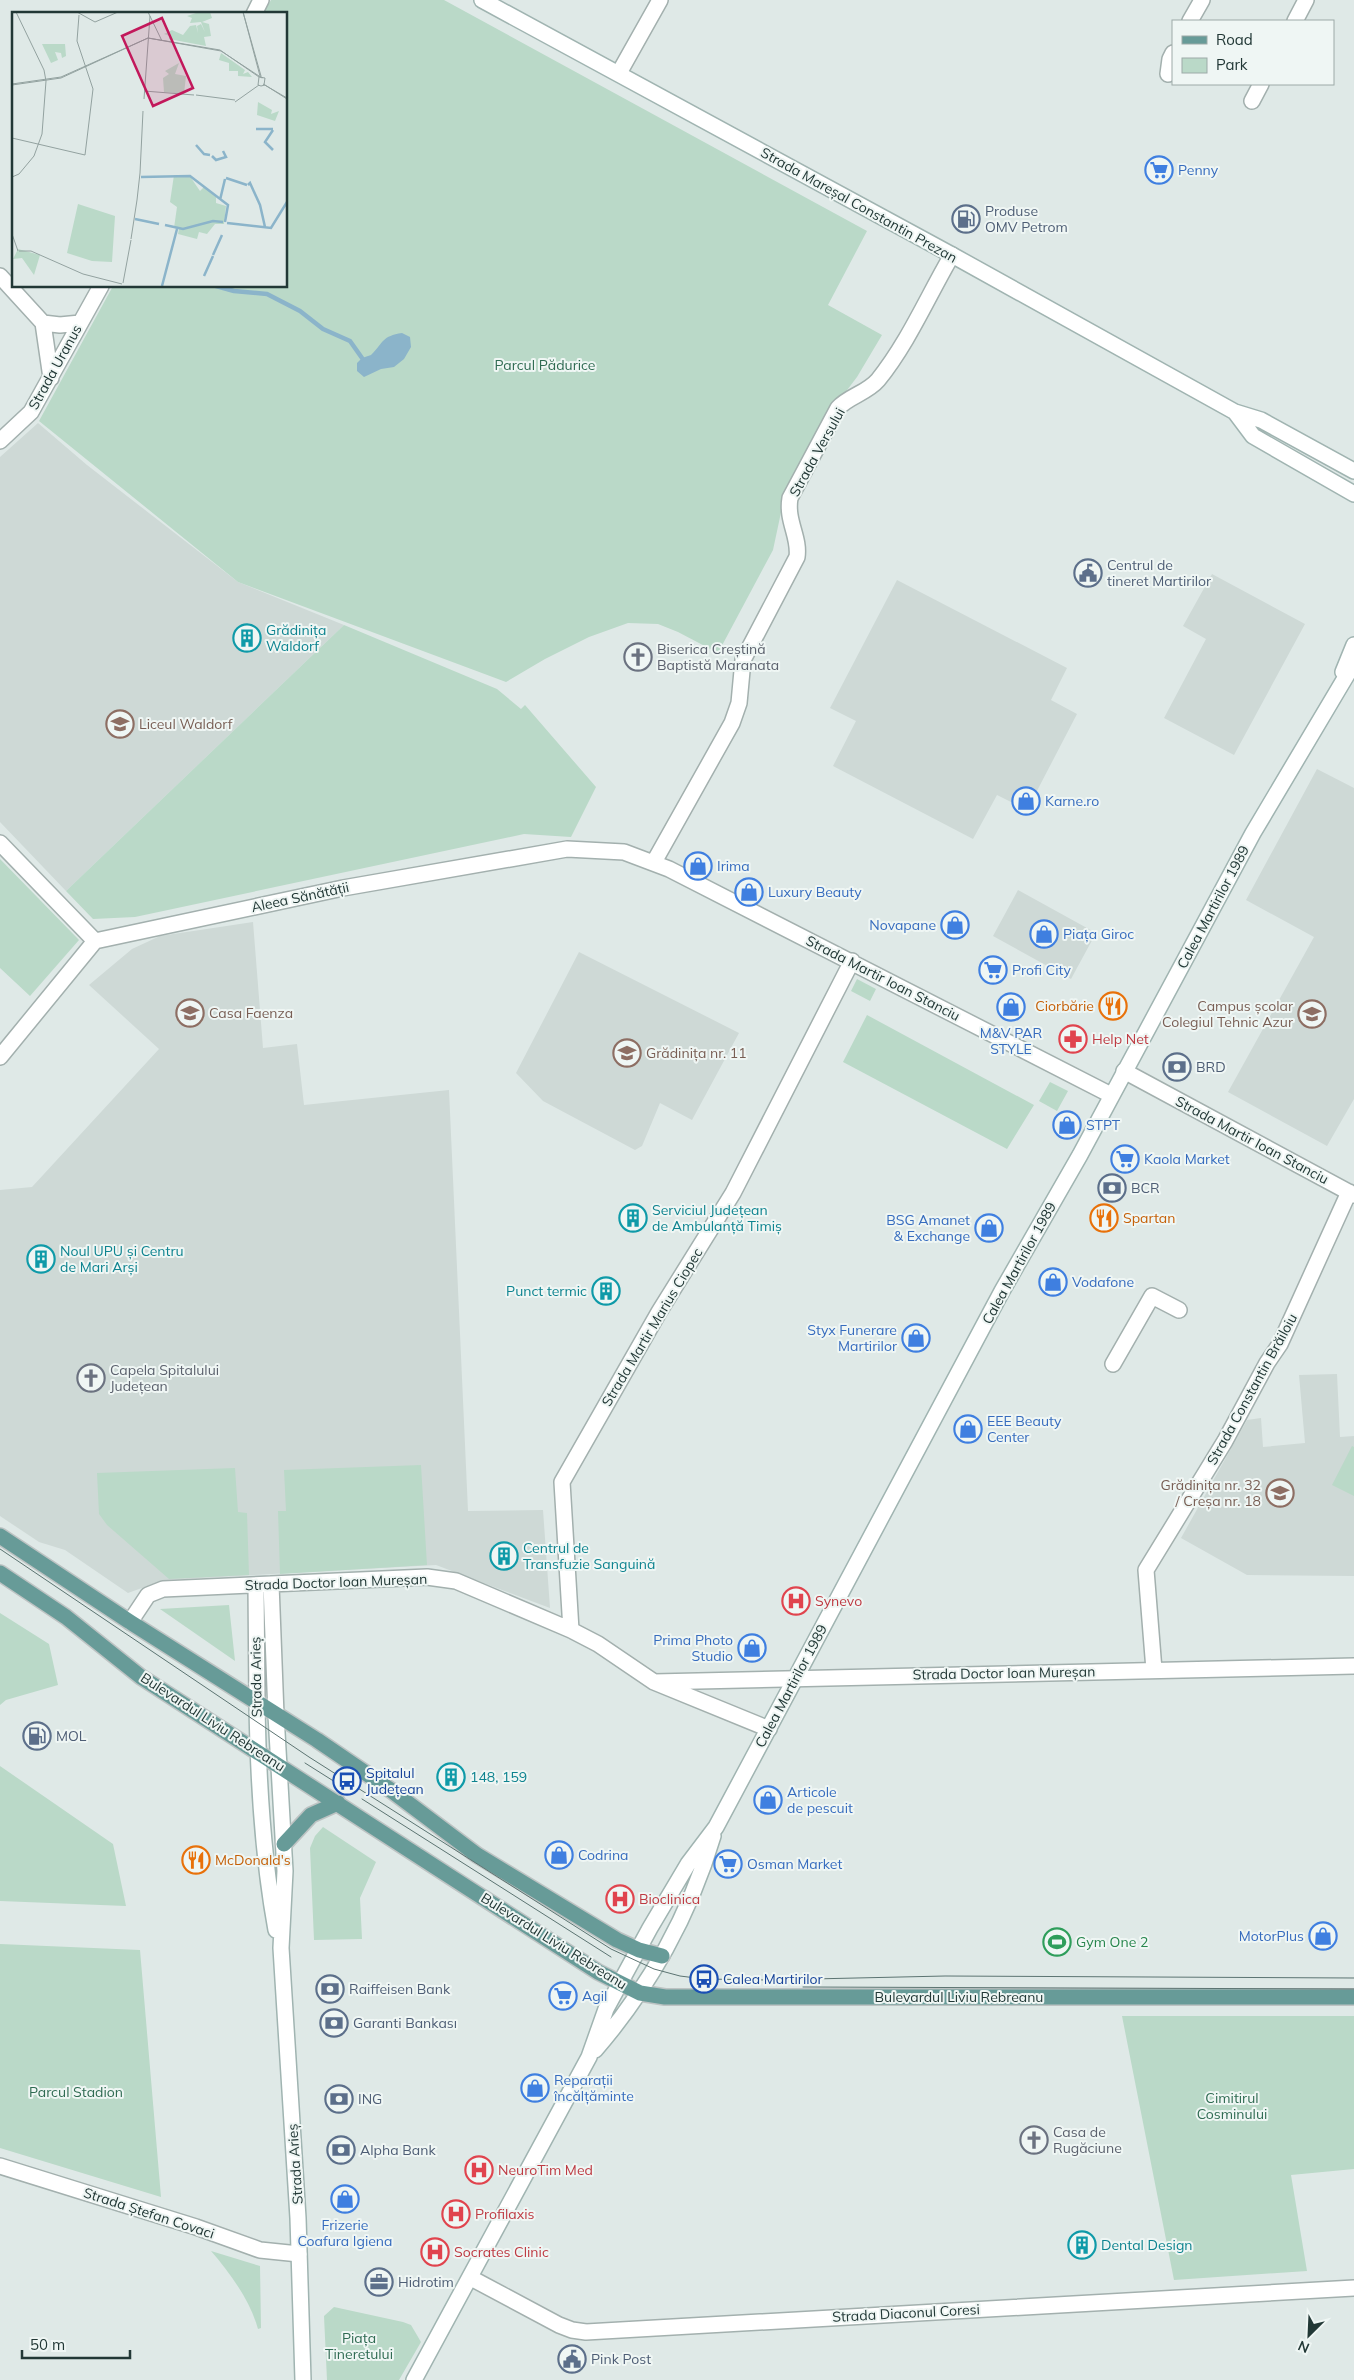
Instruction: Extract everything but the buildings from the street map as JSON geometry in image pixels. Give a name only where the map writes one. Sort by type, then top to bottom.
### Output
[{"type":"main road","points":[[0,1536],[392,1791],[477,1855],[617,1940],[639,1950],[662,1956]]},
{"type":"main road","name":"Bulevardul Liviu Rebreanu","points":[[0,1573],[66,1617],[141,1677],[598,1972],[640,1992],[665,1997],[1354,1997]]},
{"type":"main road","points":[[284,1844],[311,1815],[338,1803]]},
{"type":"street","points":[[255,12],[261,0]]},
{"type":"street","name":"Strada Mareșal Constantin Prezan","points":[[482,0],[952,255],[1235,412],[1261,420],[1354,471]]},
{"type":"street","points":[[619,73],[660,0]]},
{"type":"street","points":[[1191,20],[1202,0]]},
{"type":"street","points":[[1296,20],[1306,0]]},
{"type":"street","points":[[1168,74],[1172,55]]},
{"type":"street","points":[[1252,101],[1260,85]]},
{"type":"street","name":"Strada Versului","points":[[654,862],[732,723],[739,703],[743,660],[797,557],[798,546],[788,510],[790,498],[838,408],[848,400],[863,393],[877,381],[897,352],[952,255]]},
{"type":"street","points":[[0,276],[43,323],[52,378]]},
{"type":"street","name":"Strada Uranus","points":[[0,441],[31,412],[52,378],[99,288]]},
{"type":"street","points":[[43,323],[60,325],[80,322]]},
{"type":"street","name":"Strada Mareșal Constantin Prezan","points":[[1235,412],[1253,436],[1354,494]]},
{"type":"street","name":"Calea Martirilor 1989","points":[[1329,703],[1354,645]]},
{"type":"street","name":"Calea Martirilor 1989","points":[[414,2380],[471,2278],[589,2057],[606,2009],[688,1864],[716,1827],[998,1299],[1111,1096],[1269,804],[1354,663]]},
{"type":"street","points":[[0,843],[95,941],[0,1057]]},
{"type":"street","name":"Aleea Sănătății","points":[[95,941],[343,888],[567,849],[609,849],[654,862]]},
{"type":"street","name":"Strada Martir Ioan Stanciu","points":[[654,862],[852,961],[1111,1096]]},
{"type":"street","name":"Strada Martir Marius Ciopec","points":[[571,1630],[562,1482],[659,1312],[733,1192],[852,961]]},
{"type":"street","name":"Strada Martir Ioan Stanciu","points":[[1124,1071],[1351,1193]]},
{"type":"street","name":"Strada Constantin Brăiloiu","points":[[1154,1670],[1146,1570],[1225,1442],[1267,1363],[1280,1344],[1351,1193]]},
{"type":"street","points":[[1113,1364],[1152,1296],[1179,1310]]},
{"type":"street","name":"Strada Doctor Ioan Mureșan","points":[[130,1622],[148,1595],[153,1591],[427,1577],[445,1578],[571,1630],[598,1644],[654,1682],[769,1729]]},
{"type":"street","name":"Strada Arieș","points":[[271,1584],[285,1871],[281,1948],[299,2254],[303,2380]]},
{"type":"street","name":"Strada Arieș","points":[[256,1585],[258,1781],[266,1871],[281,1948]]},
{"type":"street","name":"Strada Doctor Ioan Mureșan","points":[[654,1682],[796,1677],[1354,1666]]},
{"type":"street","name":"Calea Martirilor 1989","points":[[589,2057],[624,2018],[662,1956],[703,1871],[716,1827]]},
{"type":"street","name":"Strada Ștefan Covaci","points":[[0,2166],[188,2224],[260,2250],[299,2254]]},
{"type":"street","name":"Strada Diaconul Coresi","points":[[471,2278],[559,2325],[572,2330],[586,2332],[1354,2288]]},
{"type":"shaded area","name":"Liceul Waldorf","points":[[38,423],[87,465],[238,582],[344,625],[66,891],[0,822],[0,457]]},
{"type":"shaded area","points":[[1212,574],[1305,624],[1234,755],[1164,718],[1206,639],[1183,626]]},
{"type":"shaded area","points":[[897,580],[1067,668],[1051,700],[1077,714],[1027,810],[997,795],[973,839],[833,766],[856,721],[830,708]]},
{"type":"shaded area","name":"Campus școlar Colegiul Tehnic Azur","points":[[1317,769],[1354,788],[1354,1099],[1327,1146],[1228,1092],[1314,937],[1246,900]]},
{"type":"shaded area","name":"Piața Giroc","points":[[1018,890],[1096,933],[1071,979],[993,936]]},
{"type":"shaded area","points":[[253,922],[263,1048],[297,1044],[304,1105],[449,1090],[468,1511],[543,1510],[550,1608],[436,1565],[164,1580],[128,1593],[65,1550],[39,1542],[0,1516],[0,1190],[32,1187],[159,1049],[89,985],[132,949],[160,936]]},
{"type":"shaded area","name":"Grădinița nr. 11","points":[[579,952],[739,1033],[692,1120],[660,1103],[642,1146],[635,1150],[543,1101],[516,1073]]},
{"type":"shaded area","name":"Grădinița nr. 32 / Creșa nr. 18","points":[[1337,1374],[1340,1437],[1354,1436],[1354,1576],[1247,1575],[1181,1538],[1247,1420],[1261,1418],[1263,1447],[1305,1443],[1299,1375]]},
{"type":"green space","name":"Parcul Pădurice","points":[[271,0],[444,0],[867,231],[828,305],[882,335],[857,377],[838,402],[783,503],[773,550],[718,653],[678,632],[658,624],[628,623],[589,637],[545,659],[506,682],[238,582],[39,421],[112,288],[288,288],[288,12],[264,12]]},
{"type":"green space","points":[[344,625],[497,689],[521,709],[525,705],[596,787],[571,837],[524,834],[135,917],[93,919],[66,891]]},
{"type":"green space","points":[[0,859],[79,940],[30,996],[0,968]]},
{"type":"green space","points":[[857,979],[876,989],[870,1001],[851,991]]},
{"type":"green space","points":[[867,1015],[1034,1105],[1007,1149],[843,1062]]},
{"type":"green space","points":[[1050,1082],[1068,1091],[1057,1111],[1039,1101]]},
{"type":"green space","points":[[1352,1446],[1354,1447],[1354,1496],[1332,1485]]},
{"type":"green space","points":[[421,1465],[427,1565],[280,1574],[278,1511],[286,1511],[284,1470]]},
{"type":"green space","points":[[235,1468],[238,1512],[247,1513],[249,1575],[169,1579],[107,1525],[99,1514],[97,1473]]},
{"type":"green space","points":[[229,1605],[235,1661],[160,1609]]},
{"type":"green space","points":[[0,1613],[49,1644],[58,1685],[6,1700],[0,1705]]},
{"type":"green space","points":[[0,1766],[113,1844],[126,1906],[0,1901]]},
{"type":"green space","points":[[323,1827],[376,1862],[360,1898],[362,1939],[314,1940],[310,1848],[315,1836]]},
{"type":"green space","name":"Parcul Stadion","points":[[0,1944],[140,1950],[161,2197],[0,2148]]},
{"type":"green space","name":"Cimitirul Cosminului","points":[[1122,2016],[1354,2016],[1354,2169],[1291,2175],[1307,2271],[1174,2280]]},
{"type":"green space","points":[[211,2251],[260,2266],[261,2328],[258,2329],[239,2287]]},
{"type":"green space","name":"Piața Tineretului","points":[[334,2307],[411,2325],[421,2342],[399,2380],[327,2380],[324,2316]]},
{"type":"water","points":[[402,333],[410,337],[411,347],[404,359],[394,367],[381,369],[364,377],[357,371],[357,363],[362,358],[371,355],[387,338]]},
{"type":"waterway","points":[[223,288],[234,291],[267,294],[300,311],[323,329],[350,341],[362,358]]},
{"type":"tram line","points":[[0,1549],[309,1757],[611,1949],[654,1969],[680,1976],[704,1979],[767,1980],[945,1976],[1354,1978]]},
{"type":"tram line","points":[[305,1763],[343,1787]]},
{"type":"tram line","points":[[362,1799],[611,1957]]},
{"type":"tram line","points":[[803,1987],[1354,1989]]},
{"type":"place","name":"Penny","points":[[1159,170]]},
{"type":"place","name":"Produse OMV Petrom","points":[[966,219]]},
{"type":"place","name":"Centrul de tineret Martirilor","points":[[1088,573]]},
{"type":"place","name":"Grădinița Waldorf","points":[[247,638]]},
{"type":"place","name":"Biserica Creștină Baptistă Maranata","points":[[638,657]]},
{"type":"place","name":"Liceul Waldorf","points":[[120,724]]},
{"type":"place","name":"Karne.ro","points":[[1026,801]]},
{"type":"place","name":"Irima","points":[[698,866]]},
{"type":"place","name":"Luxury Beauty","points":[[749,892]]},
{"type":"place","name":"Novapane","points":[[955,925]]},
{"type":"place","name":"Piața Giroc","points":[[1044,934]]},
{"type":"place","name":"Profi City","points":[[993,970]]},
{"type":"place","name":"Ciorbărie","points":[[1113,1006]]},
{"type":"place","name":"M&V PAR STYLE","points":[[1011,1007]]},
{"type":"place","name":"Casa Faenza","points":[[190,1013]]},
{"type":"place","name":"Campus școlar Colegiul Tehnic Azur","points":[[1312,1014]]},
{"type":"place","name":"Help Net","points":[[1073,1039]]},
{"type":"place","name":"Grădinița nr. 11","points":[[627,1053]]},
{"type":"place","name":"BRD","points":[[1177,1067]]},
{"type":"place","name":"STPT","points":[[1067,1125]]},
{"type":"place","name":"Kaola Market","points":[[1125,1159]]},
{"type":"place","name":"BCR","points":[[1112,1188]]},
{"type":"place","name":"Serviciul Județean de Ambulanță Timiș","points":[[633,1218]]},
{"type":"place","name":"Spartan","points":[[1104,1218]]},
{"type":"place","name":"BSG Amanet & Exchange","points":[[989,1228]]},
{"type":"place","name":"Noul UPU și Centru de Mari Arși","points":[[41,1259]]},
{"type":"place","name":"Vodafone","points":[[1053,1282]]},
{"type":"place","name":"Punct termic","points":[[606,1291]]},
{"type":"place","name":"Styx Funerare Martirilor","points":[[916,1338]]},
{"type":"place","name":"Capela Spitalului Județean","points":[[91,1378]]},
{"type":"place","name":"EEE Beauty Center","points":[[968,1429]]},
{"type":"place","name":"Grădinița nr. 32 / Creșa nr. 18","points":[[1280,1493]]},
{"type":"place","name":"Centrul de Transfuzie Sanguină","points":[[504,1556]]},
{"type":"place","name":"Synevo","points":[[796,1601]]},
{"type":"place","name":"Prima Photo Studio","points":[[752,1648]]},
{"type":"place","name":"MOL","points":[[37,1736]]},
{"type":"place","name":"148, 159","points":[[451,1777]]},
{"type":"place","name":"Spitalul Județean","points":[[347,1781]]},
{"type":"place","name":"Articole de pescuit","points":[[768,1800]]},
{"type":"place","name":"Codrina","points":[[559,1855]]},
{"type":"place","name":"McDonald's","points":[[196,1860]]},
{"type":"place","name":"Osman Market","points":[[728,1864]]},
{"type":"place","name":"Bioclinica","points":[[620,1899]]},
{"type":"place","name":"MotorPlus","points":[[1323,1936]]},
{"type":"place","name":"Gym One 2","points":[[1057,1942]]},
{"type":"place","name":"Calea Martirilor","points":[[704,1979]]},
{"type":"place","name":"Raiffeisen Bank","points":[[330,1989]]},
{"type":"place","name":"Agil","points":[[563,1996]]},
{"type":"place","name":"Garanti Bankası","points":[[334,2023]]},
{"type":"place","name":"Reparații încălțăminte","points":[[535,2088]]},
{"type":"place","name":"ING","points":[[339,2099]]},
{"type":"place","name":"Casa de Rugăciune","points":[[1034,2140]]},
{"type":"place","name":"Alpha Bank","points":[[341,2150]]},
{"type":"place","name":"NeuroTim Med","points":[[479,2170]]},
{"type":"place","name":"Frizerie Coafura Igiena","points":[[345,2199]]},
{"type":"place","name":"Profilaxis","points":[[456,2214]]},
{"type":"place","name":"Dental Design","points":[[1082,2245]]},
{"type":"place","name":"Socrates Clinic","points":[[435,2252]]},
{"type":"place","name":"Hidrotim","points":[[379,2282]]},
{"type":"place","name":"Pink Post","points":[[572,2359]]}]
